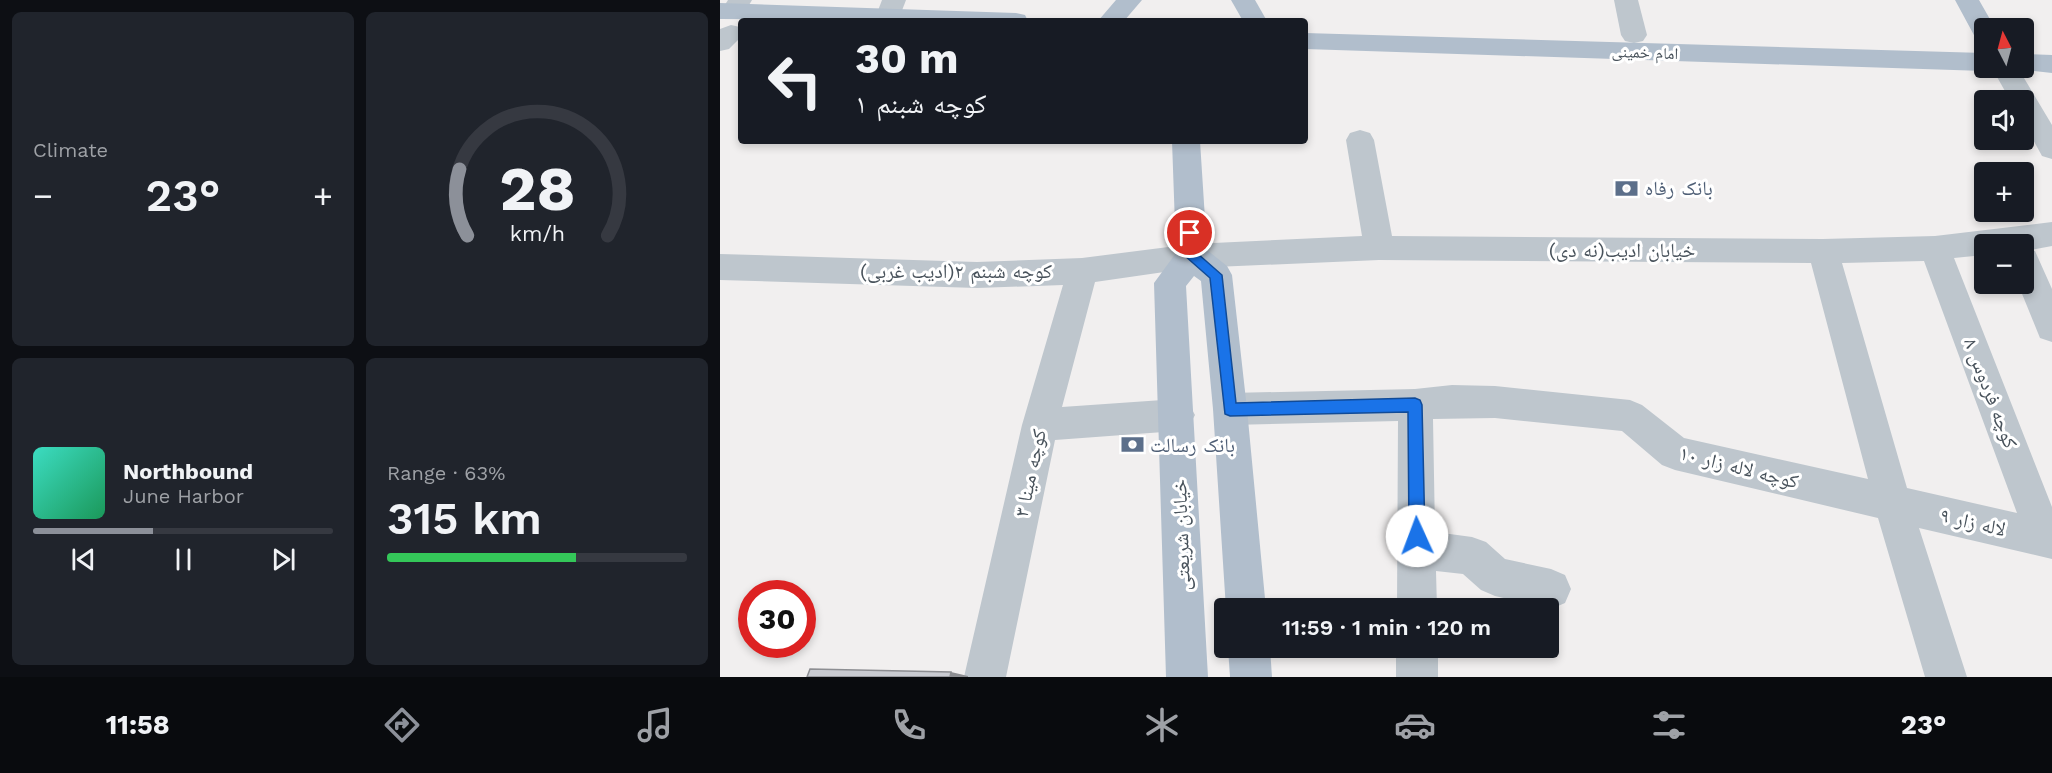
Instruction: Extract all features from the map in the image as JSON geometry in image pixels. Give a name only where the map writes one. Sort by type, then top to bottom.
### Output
[{"type":"main road","points":[[1107,18],[1130,0]]},
{"type":"main road","points":[[1243,0],[1253,18]]},
{"type":"main road","points":[[1968,0],[1977,18]]},
{"type":"main road","points":[[802,18],[889,12],[974,18]]},
{"type":"main road","name":"امام خمینی","points":[[1308,27],[1974,44]]},
{"type":"main road","name":"امام خمینی","points":[[1308,41],[1974,62]]},
{"type":"main road","points":[[2034,45],[2052,45]]},
{"type":"main road","points":[[2034,63],[2052,64]]},
{"type":"main road","points":[[1186,144],[1192,256],[1216,275],[1230,409],[1245,598]]},
{"type":"main road","name":"خیابان شریعتی","points":[[1187,677],[1170,284],[1192,256]]},
{"type":"main road","points":[[1250,658],[1251,677]]},
{"type":"street","points":[[1626,0],[1634,35]]},
{"type":"street","points":[[2011,78],[2052,149]]},
{"type":"street","points":[[1360,141],[1379,248]]},
{"type":"street","name":"خیابان ادیب(نه دی)","points":[[2034,242],[2052,234]]},
{"type":"street","name":"خیابان ادیب(نه دی)","points":[[1192,256],[1379,248],[1823,251],[1974,248]]},
{"type":"street","name":"کوچه فردوس ۸","points":[[1935,248],[2049,539]]},
{"type":"street","points":[[1823,251],[1893,504],[1946,677]]},
{"type":"street","name":"کوچه شبنم ۲(ادیب غربی)","points":[[720,267],[977,275],[1082,271],[1192,256]]},
{"type":"street","name":"کوچه مینا ۳","points":[[985,677],[1040,425],[1082,271]]},
{"type":"street","points":[[2034,284],[2052,328]]},
{"type":"street","name":"کوچه لاله زار ۱۰","points":[[1230,409],[1415,405],[1452,401],[1495,402],[1630,416],[1675,453],[1893,504]]},
{"type":"street","points":[[1415,405],[1418,598]]},
{"type":"street","points":[[1040,425],[1177,415]]},
{"type":"street","name":"لاله زار ۹","points":[[1893,504],[2049,539]]},
{"type":"street","points":[[1418,549],[1472,556],[1495,576],[1551,589]]},
{"type":"street","points":[[1417,658],[1417,677]]},
{"type":"building","points":[[810,669],[951,672],[950,677],[807,677]]},
{"type":"place","name":"بانک رفاه","points":[[1627,188]]},
{"type":"place","name":"بانک رسالت","points":[[1132,445]]},
{"type":"route","points":[[1190,233],[1192,256],[1216,275],[1230,409],[1415,405],[1417,536]]}]
